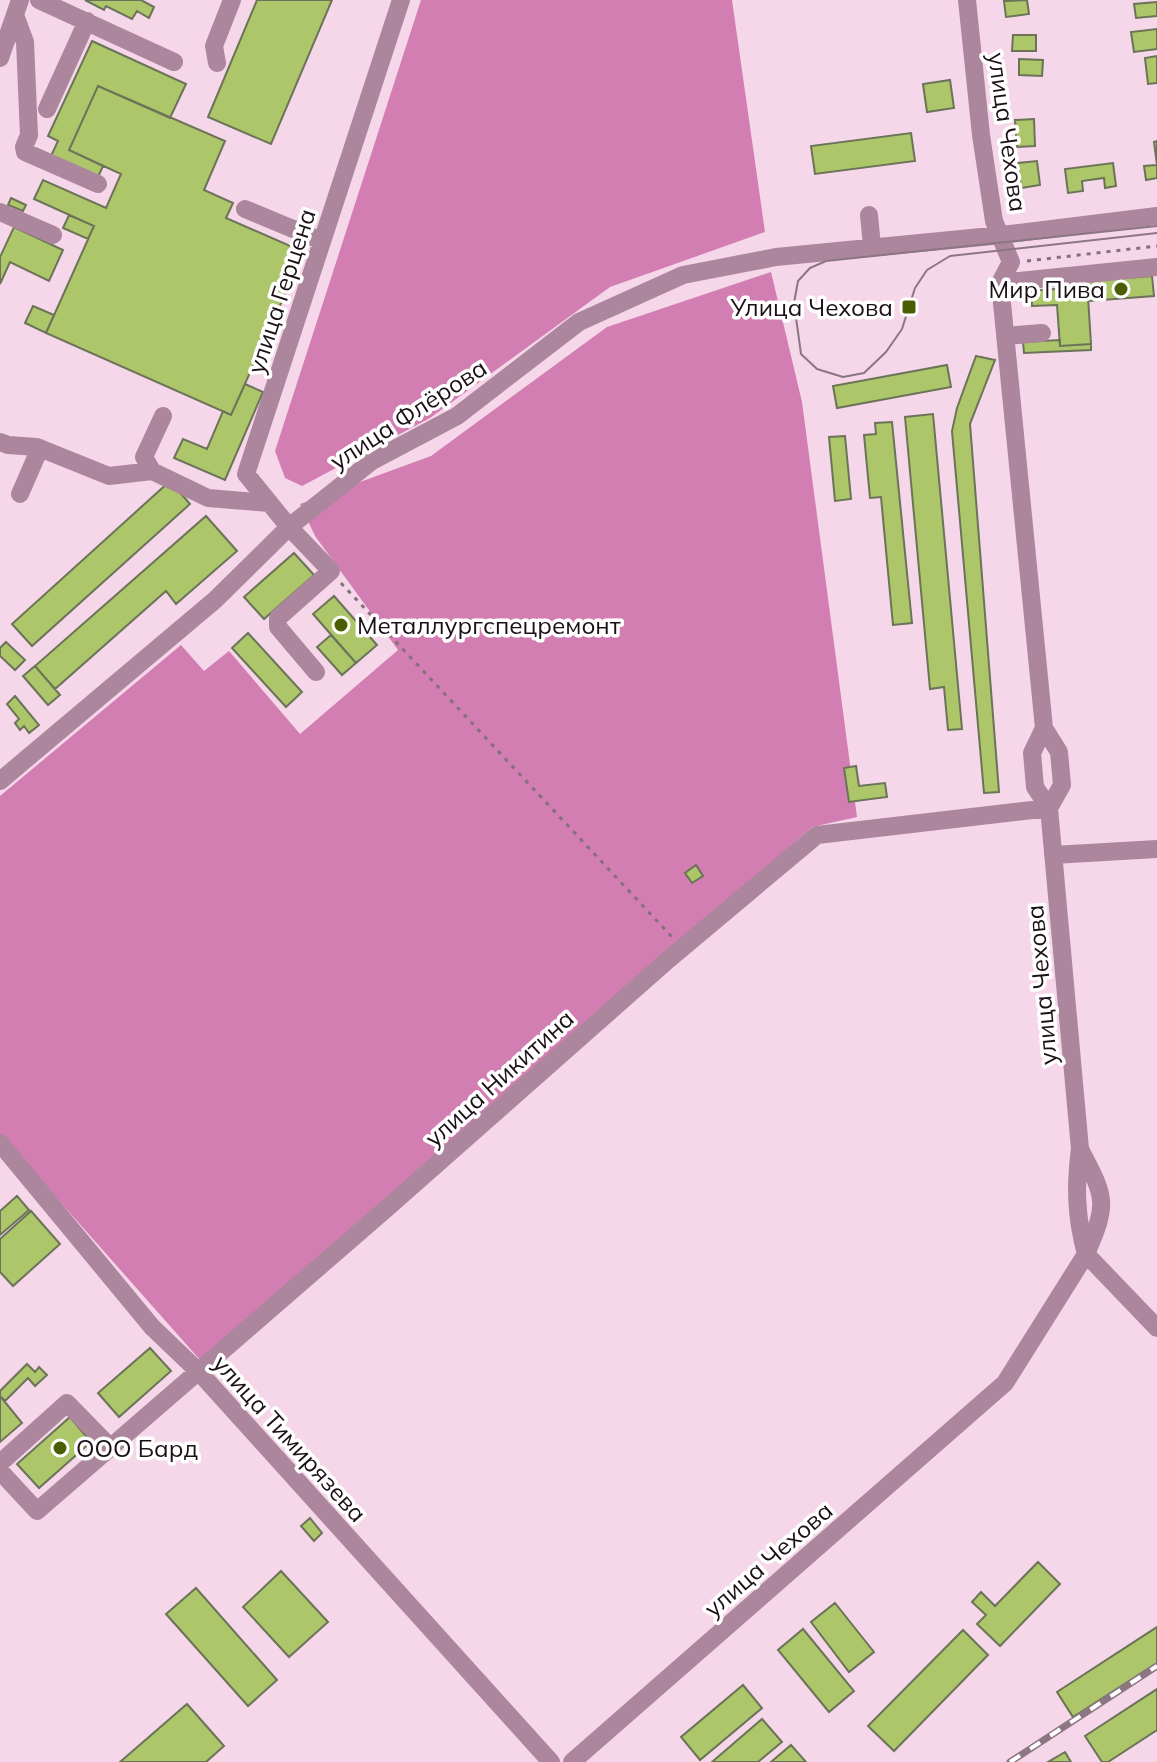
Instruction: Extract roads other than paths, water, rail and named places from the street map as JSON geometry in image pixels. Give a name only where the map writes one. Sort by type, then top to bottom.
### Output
[{"type":"street","points":[[39,0],[174,62]]},
{"type":"street","points":[[217,63],[214,46],[232,0]]},
{"type":"street","name":"улица Герцена","points":[[316,672],[278,627],[278,618],[331,571],[289,527],[246,474],[401,0]]},
{"type":"street","name":"улица Чехова","points":[[572,1762],[1005,1383],[1086,1254],[1078,1225],[1075,1185],[1080,1149],[1049,808],[1035,787],[1032,753],[1044,728],[1000,283],[1011,262],[994,221],[981,135],[967,0]]},
{"type":"street","points":[[0,58],[17,8]]},
{"type":"street","points":[[17,8],[25,42],[29,135],[25,152],[98,184]]},
{"type":"street","points":[[47,109],[87,21]]},
{"type":"street","points":[[245,209],[322,241]]},
{"type":"street","points":[[0,212],[53,235]]},
{"type":"street","points":[[869,215],[872,246]]},
{"type":"street","name":"улица Флёрова","points":[[0,781],[215,600],[289,527],[372,461],[457,416],[579,322],[683,275],[776,257],[1157,216]]},
{"type":"street","points":[[1000,283],[1157,267]]},
{"type":"street","points":[[1005,336],[1042,333]]},
{"type":"street","points":[[152,471],[144,457],[163,416]]},
{"type":"street","points":[[0,442],[40,448],[109,476],[152,471],[208,498],[269,503]]},
{"type":"street","points":[[20,494],[40,448]]},
{"type":"street","points":[[1044,728],[1059,752],[1062,785],[1049,808]]},
{"type":"street","name":"улица Никитина","points":[[0,1471],[37,1511],[682,948],[817,835],[1049,808]]},
{"type":"street","points":[[1053,855],[1157,849]]},
{"type":"street","name":"улица Тимирязева","points":[[0,1143],[152,1327],[199,1372],[551,1762]]},
{"type":"street","points":[[1086,1254],[1157,1328]]},
{"type":"street","points":[[0,1463],[67,1403],[111,1448]]},
{"type":"tram line","points":[[1157,226],[826,261],[810,268],[798,281],[794,303],[801,354],[817,369],[843,377],[864,373],[886,352],[902,329],[915,288],[927,270],[950,256],[1157,233]]},
{"type":"railway","points":[[1010,1762],[1157,1666]]},
{"type":"place","name":"Мир Пива","points":[[1121,289]]},
{"type":"place","name":"Улица Чехова","points":[[909,307]]},
{"type":"place","name":"Металлургспецремонт","points":[[341,625]]},
{"type":"place","name":"ООО Бард","points":[[60,1448]]}]
